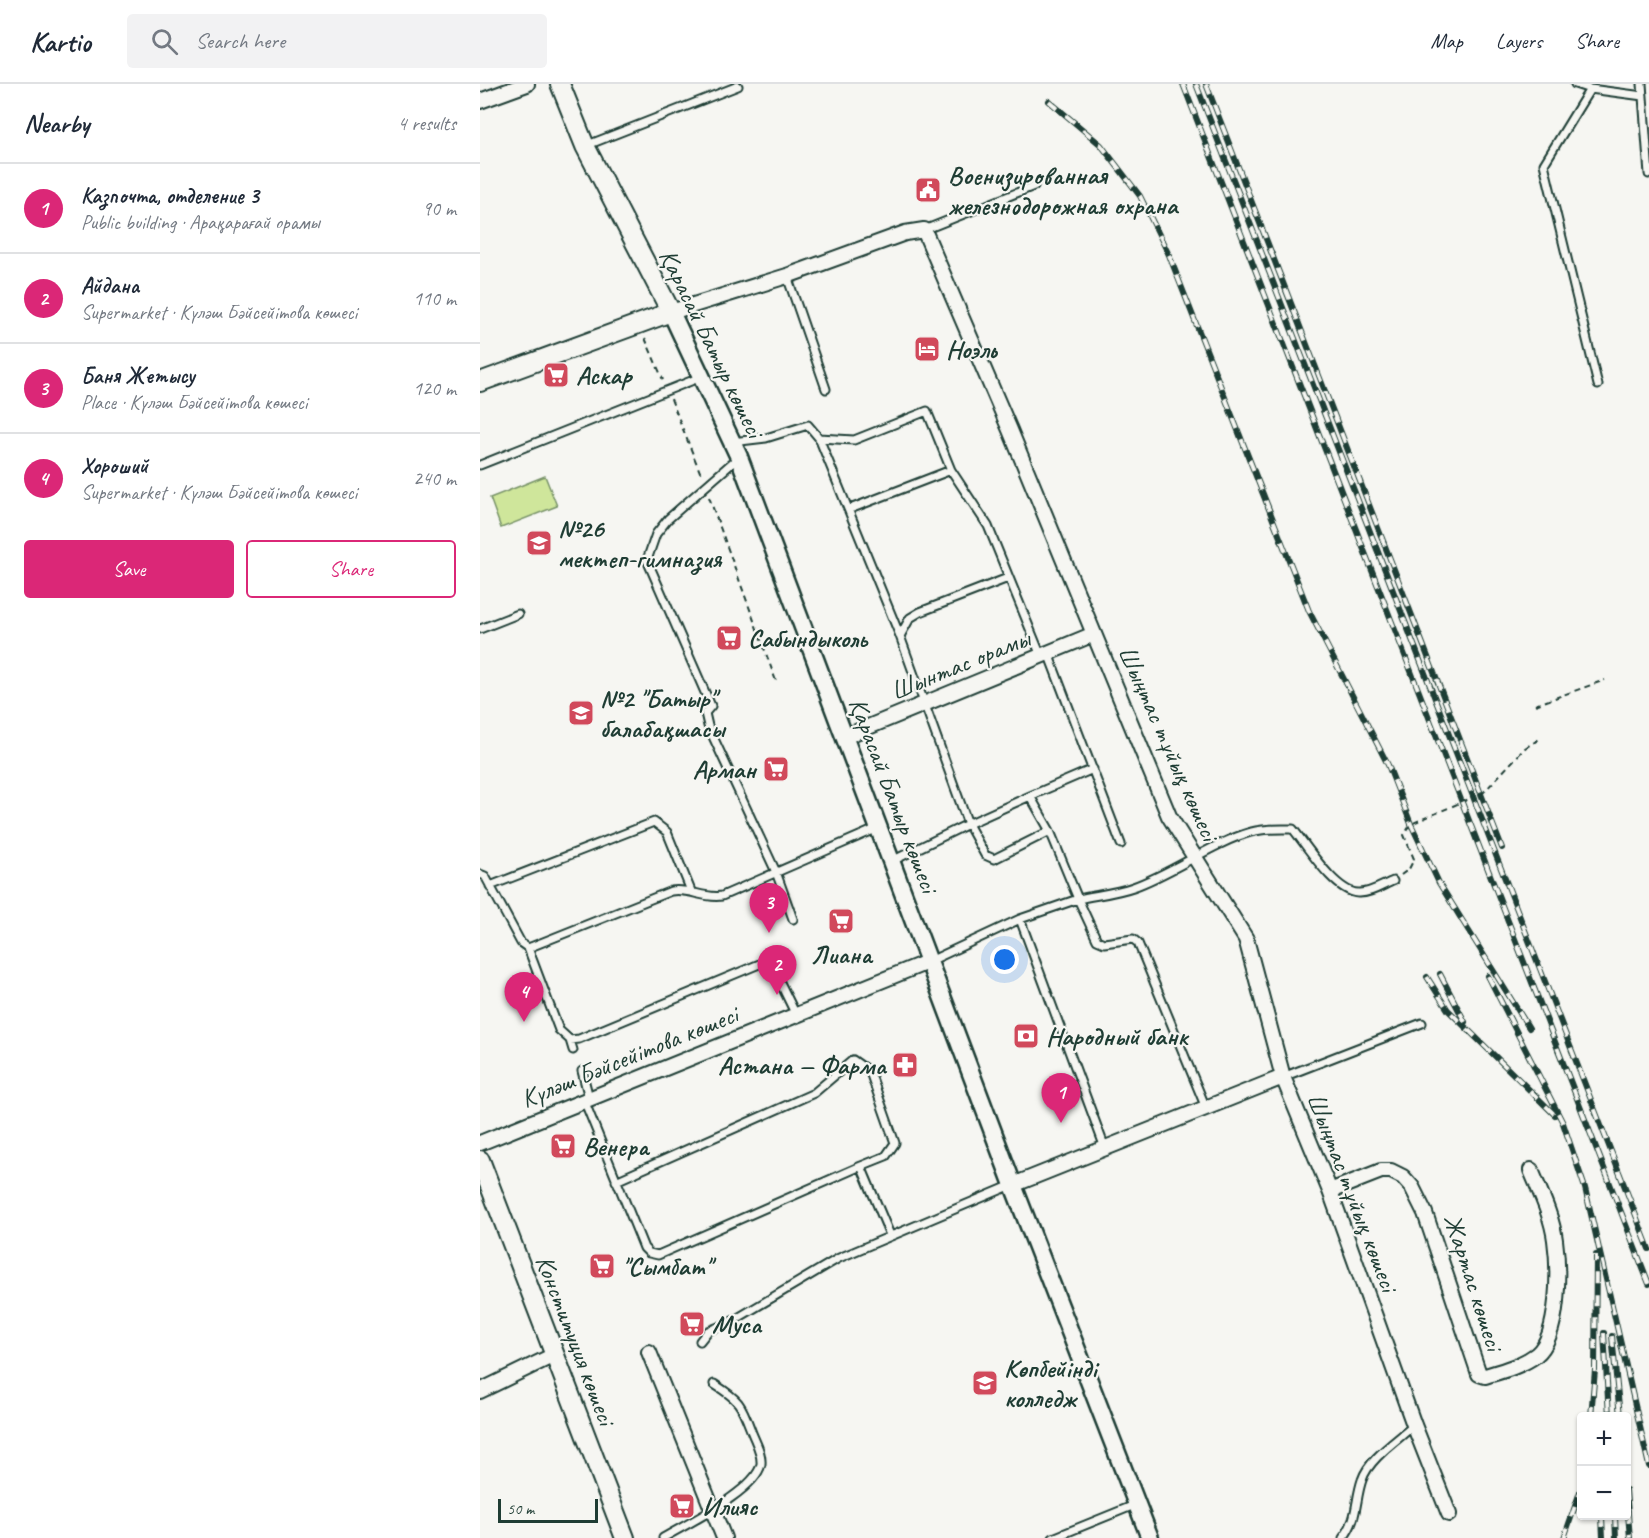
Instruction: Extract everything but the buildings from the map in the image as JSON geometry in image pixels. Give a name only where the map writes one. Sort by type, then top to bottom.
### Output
[{"type":"main road","name":"Қарасай Батыр көшесі","points":[[560,84],[585,146],[671,312]]},
{"type":"main road","points":[[480,382],[671,312]]},
{"type":"main road","name":"Конституция көшесі","points":[[480,1160],[625,1538]]},
{"type":"street","points":[[480,101],[527,84]]},
{"type":"street","points":[[671,312],[787,276],[905,233],[924,230]]},
{"type":"street","name":"Шыңтас тұйық көшесі","points":[[924,230],[1010,430],[1169,816],[1246,939],[1284,1077],[1330,1191],[1414,1425],[1449,1514]]},
{"type":"street","name":"Қарасай Батыр көшесі","points":[[671,312],[703,376],[735,450],[1013,1185],[1150,1538]]},
{"type":"street","name":"Шынтас орамы","points":[[844,737],[1094,634]]},
{"type":"street","name":"Күләш Бәйсейітова көшесі","points":[[480,1143],[586,1098],[930,961]]},
{"type":"street","points":[[1013,1185],[1284,1077]]},
{"type":"street","name":"Жартас көшесі","points":[[1330,1191],[1381,1171],[1391,1171],[1402,1177],[1412,1187],[1425,1213],[1479,1374],[1485,1376],[1516,1366],[1538,1354],[1550,1335],[1556,1308],[1555,1239],[1531,1170]]},
{"type":"street","points":[[649,1352],[724,1538]]},
{"type":"street","points":[[480,1390],[554,1355]]},
{"type":"lane","points":[[1575,84],[1590,89],[1643,96]]},
{"type":"lane","points":[[1642,84],[1649,174]]},
{"type":"lane","points":[[585,146],[738,86]]},
{"type":"lane","points":[[1590,89],[1544,164],[1598,385]]},
{"type":"lane","points":[[924,230],[1034,186]]},
{"type":"lane","points":[[787,276],[826,389]]},
{"type":"lane","points":[[480,465],[703,376]]},
{"type":"lane","points":[[819,438],[854,440],[927,411],[951,470],[988,526],[1008,578],[1045,655],[1093,769],[1121,844]]},
{"type":"lane","points":[[794,919],[776,872],[708,726],[705,712],[711,706],[647,560],[656,534],[668,519],[705,486],[735,450],[766,438],[808,425],[819,438],[850,508],[900,636],[968,824],[985,855],[994,859],[1050,831]]},
{"type":"lane","points":[[850,508],[951,470]]},
{"type":"lane","points":[[900,636],[910,618],[920,612],[1008,578]]},
{"type":"lane","points":[[480,629],[518,614]]},
{"type":"lane","points":[[892,861],[968,824],[1093,769]]},
{"type":"lane","points":[[1030,796],[1050,831],[1097,940],[1104,943],[1133,939],[1144,953],[1206,1108]]},
{"type":"lane","points":[[490,886],[654,822],[668,832],[691,891]]},
{"type":"lane","points":[[528,948],[671,891],[691,891],[712,898],[722,896],[878,828]]},
{"type":"lane","points":[[930,961],[1020,919],[1078,899],[1132,887],[1195,859],[1226,841],[1253,831],[1293,829],[1324,868],[1345,889],[1355,893],[1363,893],[1393,881]]},
{"type":"lane","points":[[480,873],[490,886],[521,943],[528,948],[559,1030],[570,1040],[573,1050]]},
{"type":"lane","points":[[1020,919],[1105,1148]]},
{"type":"lane","points":[[570,1040],[579,1039],[769,960],[796,1016]]},
{"type":"lane","points":[[1284,1077],[1422,1023]]},
{"type":"lane","points":[[582,1071],[586,1098],[616,1181],[644,1248],[649,1253],[658,1255],[886,1156],[895,1143],[870,1072],[853,1060],[814,1092],[616,1181]]},
{"type":"lane","points":[[861,1166],[890,1235]]},
{"type":"lane","points":[[700,1341],[708,1331],[731,1323],[838,1258],[1013,1185]]},
{"type":"lane","points":[[663,1538],[711,1509],[752,1479],[760,1466],[761,1456],[741,1404],[714,1384]]},
{"type":"lane","points":[[1343,1538],[1355,1518],[1362,1478],[1372,1463],[1414,1425]]},
{"type":"lane","points":[[1053,1538],[1137,1504]]},
{"type":"path","points":[[644,336],[668,390],[705,486],[776,681]]},
{"type":"path","points":[[1535,705],[1605,680]]},
{"type":"path","points":[[1393,881],[1409,869],[1414,859],[1404,835],[1411,824],[1483,793],[1525,748],[1541,738]]},
{"type":"green space","points":[[545,476],[557,506],[501,528],[490,498]]},
{"type":"railway","points":[[1183,84],[1649,1284]]},
{"type":"railway","points":[[1196,84],[1649,1249]]},
{"type":"railway","points":[[1206,84],[1502,848]]},
{"type":"railway","points":[[1049,101],[1101,145],[1140,196],[1169,255],[1309,611],[1388,765],[1411,824],[1439,883],[1529,1028]]},
{"type":"railway","points":[[1440,974],[1465,1022]]},
{"type":"railway","points":[[1488,976],[1563,1123],[1585,1188],[1649,1466]]},
{"type":"railway","points":[[1427,977],[1448,1010],[1555,1115]]},
{"type":"railway","points":[[1591,1412],[1595,1370],[1596,1255]]},
{"type":"railway","points":[[1604,1333],[1609,1412]]},
{"type":"railway","points":[[1612,1336],[1620,1412]]},
{"type":"railway","points":[[1564,1538],[1577,1500]]},
{"type":"railway","points":[[1602,1520],[1603,1538]]},
{"type":"railway","points":[[1615,1520],[1616,1538]]},
{"type":"railway","points":[[1628,1520],[1630,1538]]},
{"type":"place","name":"Военизированная железнодорожная охрана","points":[[928,190]]},
{"type":"place","name":"Ноэль","points":[[927,349]]},
{"type":"place","name":"Аскар","points":[[556,375]]},
{"type":"place","name":"№26 мектеп-гимназия","points":[[539,543]]},
{"type":"place","name":"Сабындыколь","points":[[729,638]]},
{"type":"place","name":"№2 \"Батыр\" балабақшасы","points":[[581,713]]},
{"type":"place","name":"Арман","points":[[776,769]]},
{"type":"place","name":"Лиана","points":[[841,921]]},
{"type":"place","name":"Баня Жетысу","points":[[769,933]]},
{"type":"place","name":"Айдана","points":[[777,995]]},
{"type":"place","name":"Хороший","points":[[524,1022]]},
{"type":"place","name":"Народный банк","points":[[1026,1036]]},
{"type":"place","name":"Астана — Фарма","points":[[905,1065]]},
{"type":"place","name":"Казпочта, отделение 3","points":[[1061,1123]]},
{"type":"place","name":"Венера","points":[[563,1146]]},
{"type":"place","name":"\"Сымбат\"","points":[[602,1266]]},
{"type":"place","name":"Муса","points":[[692,1324]]},
{"type":"place","name":"Көпбейінді колледж","points":[[985,1383]]},
{"type":"place","name":"Илияс","points":[[682,1506]]}]
